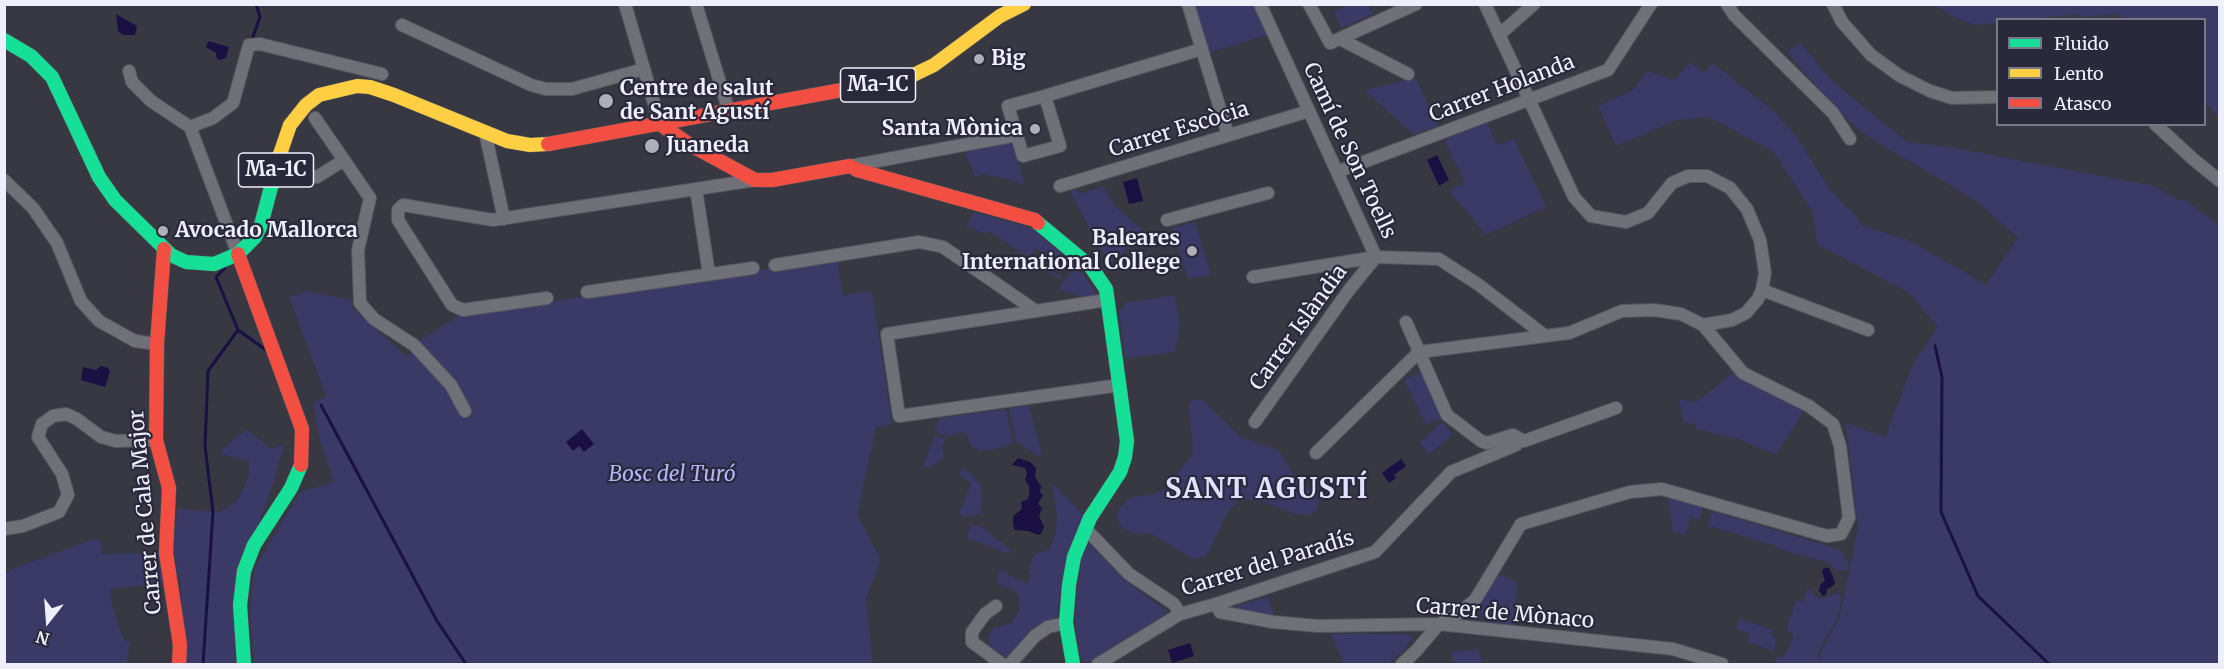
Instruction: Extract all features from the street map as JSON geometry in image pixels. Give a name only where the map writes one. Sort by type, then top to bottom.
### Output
[{"type":"main road","name":"Ma-1C","points":[[238,254],[251,242],[261,225],[290,125],[299,112],[319,95],[344,87],[357,86],[384,91],[518,144],[544,145],[870,87],[912,76],[951,54],[1000,16],[1024,4]]},
{"type":"main road","points":[[4,40],[32,56],[52,77],[99,177],[115,200],[164,249],[180,260],[201,264],[220,262],[238,254],[303,437],[301,465],[295,480],[254,545],[244,571],[240,605],[244,664]]},
{"type":"main road","points":[[660,124],[687,143],[755,180],[780,179],[850,166],[1035,220],[1090,267],[1106,289],[1127,441],[1120,472],[1085,528],[1074,557],[1066,623],[1073,664]]},
{"type":"main road","name":"Carrer de Cala Major","points":[[164,249],[157,344],[156,440],[169,488],[166,553],[180,645],[179,664]]},
{"type":"street","points":[[625,4],[660,124]]},
{"type":"street","points":[[696,4],[729,112]]},
{"type":"street","points":[[1188,4],[1228,135]]},
{"type":"street","name":"Camí de Son Toells","points":[[1260,4],[1376,257],[1439,259],[1479,285],[1544,335]]},
{"type":"street","points":[[1309,4],[1330,43],[1416,4]]},
{"type":"street","points":[[1485,4],[1574,197],[1591,216],[1626,222],[1648,213],[1672,183],[1688,176],[1707,176],[1730,188],[1747,210],[1757,228],[1765,273],[1762,290],[1758,299],[1746,313],[1732,320],[1703,325]]},
{"type":"street","points":[[1499,35],[1534,4]]},
{"type":"street","name":"Carrer Holanda","points":[[1337,172],[1608,70],[1651,4]]},
{"type":"street","points":[[1727,4],[1734,15],[1833,113],[1850,139]]},
{"type":"street","points":[[1833,4],[1842,22],[1871,55],[1900,76],[1930,91],[1952,98],[1996,98]]},
{"type":"street","points":[[402,25],[531,85],[546,89],[572,89],[644,69]]},
{"type":"street","points":[[1340,39],[1408,74]]},
{"type":"street","points":[[190,127],[213,118],[232,103],[249,45],[260,44],[382,74]]},
{"type":"street","points":[[1045,96],[1059,146],[1023,156],[1008,106],[1202,49]]},
{"type":"street","points":[[129,71],[132,82],[151,101],[190,127],[238,254]]},
{"type":"street","name":"Carrer Escòcia","points":[[1060,186],[1309,111]]},
{"type":"street","points":[[315,118],[370,198],[358,250],[360,303],[374,319],[414,345],[451,385],[465,411]]},
{"type":"street","points":[[2157,126],[2220,181]]},
{"type":"street","points":[[485,132],[504,219]]},
{"type":"street","points":[[850,166],[1017,135]]},
{"type":"street","points":[[276,171],[317,177],[344,159]]},
{"type":"street","points":[[4,180],[33,208],[57,243],[81,301],[99,321],[135,341],[157,344]]},
{"type":"street","points":[[547,298],[463,310],[452,305],[398,220],[398,210],[403,205],[493,220],[755,180]]},
{"type":"street","points":[[696,189],[710,274]]},
{"type":"street","points":[[1167,220],[1268,193]]},
{"type":"street","points":[[775,265],[919,242],[943,247],[1036,310]]},
{"type":"street","points":[[1253,277],[1376,257]]},
{"type":"street","name":"Carrer Islàndia","points":[[1256,422],[1349,290],[1376,257]]},
{"type":"street","points":[[587,292],[753,268]]},
{"type":"street","points":[[1762,290],[1868,330]]},
{"type":"street","points":[[1107,300],[887,334],[899,416],[1120,385]]},
{"type":"street","points":[[1316,453],[1419,352],[1569,333],[1622,311],[1654,310],[1681,314],[1703,325],[1743,373],[1809,406],[1833,424],[1840,446],[1849,518],[1841,534],[1827,536],[1662,489],[1630,492],[1521,524],[1475,600],[1458,614],[1439,624],[1402,664]]},
{"type":"street","points":[[1407,322],[1447,416],[1481,441],[1487,443],[1513,435],[1524,441],[1616,408]]},
{"type":"street","points":[[4,529],[23,526],[59,512],[68,495],[62,474],[38,437],[42,424],[53,417],[66,414],[77,419],[101,437],[116,441],[156,440]]},
{"type":"street","name":"Carrer del Paradís","points":[[1085,528],[1129,574],[1174,604],[1180,614],[1374,552],[1451,472],[1516,445],[1519,439]]},
{"type":"street","name":"Carrer de Mònaco","points":[[1216,604],[1220,612],[1273,622],[1303,625],[1439,624],[1673,649],[1722,664]]},
{"type":"street","points":[[996,606],[985,614],[972,632],[972,642],[1002,664]]},
{"type":"street","points":[[1098,664],[1180,614]]},
{"type":"street","points":[[1010,664],[1035,636],[1048,627],[1066,623]]},
{"type":"green space","points":[[1351,4],[1369,5],[1373,14],[1341,28],[1334,12]]},
{"type":"green space","points":[[1192,5],[1256,5],[1270,34],[1208,53]]},
{"type":"green space","points":[[1934,5],[2219,5],[2219,118],[2206,103],[2206,18],[2123,18],[2116,14],[2081,17],[2080,14],[2040,18],[1996,18],[1996,23],[1976,25],[1956,18]]},
{"type":"green space","points":[[1800,43],[1832,81],[1907,142],[1950,147],[2154,186],[2177,199],[2187,201],[2219,225],[2219,664],[1819,664],[1822,649],[1839,620],[1858,528],[1846,423],[1885,437],[1913,364],[1938,327],[1909,293],[1817,244],[1813,213],[1773,151],[1708,117],[1677,120],[1616,146],[1598,106],[1632,91],[1647,71],[1675,80],[1690,62],[1704,73],[1712,63],[1774,111],[1798,139],[1829,188],[1853,212],[1863,226],[1909,240],[1986,285],[2018,238],[1978,202],[1862,133],[1832,104],[1787,52]]},
{"type":"green space","points":[[1416,78],[1438,126],[1413,134],[1365,90]]},
{"type":"green space","points":[[1487,122],[1497,145],[1514,139],[1546,207],[1486,235],[1449,191],[1465,183],[1444,140]]},
{"type":"green space","points":[[1013,142],[1025,185],[1000,177],[988,176],[987,173],[975,177],[965,152]]},
{"type":"green space","points":[[1103,186],[1114,205],[1147,234],[1109,264],[1068,188],[1083,193]]},
{"type":"green space","points":[[974,212],[1032,228],[1079,269],[1096,292],[1094,296],[1084,297],[1058,289],[1072,270],[1048,252],[1046,255],[1036,248],[1031,255],[1062,277],[1061,280],[989,231],[986,234],[966,226]]},
{"type":"green space","name":"Baleares International College","points":[[1195,222],[1211,275],[1188,278],[1172,228]]},
{"type":"green space","name":"Bosc del Turó","points":[[837,259],[843,295],[872,291],[892,424],[876,427],[857,515],[881,559],[866,599],[873,664],[254,664],[250,611],[254,569],[300,492],[334,482],[320,441],[313,403],[326,396],[289,297],[307,291],[351,300],[353,308],[407,357],[417,342],[460,315]]},
{"type":"green space","points":[[1175,295],[1180,327],[1175,352],[1125,358],[1119,309],[1124,308],[1123,303]]},
{"type":"green space","points":[[1736,371],[1805,409],[1776,455],[1741,440],[1696,429],[1697,425],[1683,422],[1679,399],[1696,402]]},
{"type":"green space","points":[[1422,372],[1443,417],[1426,425],[1404,380]]},
{"type":"green space","points":[[1194,399],[1202,400],[1242,438],[1279,450],[1295,478],[1302,486],[1313,491],[1319,500],[1317,510],[1308,515],[1294,514],[1267,503],[1241,498],[1228,512],[1209,551],[1204,557],[1193,559],[1151,534],[1131,533],[1122,528],[1117,519],[1119,509],[1127,500],[1155,494],[1166,488],[1193,454],[1189,404]]},
{"type":"green space","points":[[1029,406],[1042,455],[1039,456],[1016,442],[1009,408]]},
{"type":"green space","points":[[1006,409],[1013,443],[995,449],[980,451],[970,445],[967,435],[960,432],[949,437],[934,432],[940,418]]},
{"type":"green space","points":[[1442,422],[1453,434],[1430,454],[1419,443]]},
{"type":"green space","points":[[246,429],[271,449],[284,444],[261,518],[236,664],[187,664],[180,584],[173,549],[177,509],[220,512],[238,500],[249,475],[249,461],[219,453]]},
{"type":"green space","points":[[935,435],[946,439],[942,448],[945,456],[929,468],[923,466]]},
{"type":"green space","points":[[961,467],[980,484],[981,514],[964,517],[959,514],[971,484],[960,475]]},
{"type":"green space","points":[[1052,485],[1055,485],[1083,515],[1063,572],[1057,617],[1028,632],[1008,658],[991,647],[988,639],[994,628],[1010,624],[1020,610],[1018,594],[997,584],[1000,569],[1008,572],[1007,575],[1014,579],[1028,583],[1031,576],[1027,571],[1034,554],[1049,550],[1056,532],[1057,516]]},
{"type":"green space","points":[[1668,497],[1703,508],[1699,520],[1691,517],[1685,535],[1673,532]]},
{"type":"green space","points":[[1712,511],[1835,548],[1844,552],[1843,556],[1849,562],[1848,570],[1837,571],[1827,562],[1785,551],[1776,546],[1707,525]]},
{"type":"green space","points":[[971,525],[980,526],[1011,550],[1009,554],[966,537]]},
{"type":"green space","points":[[101,539],[102,554],[159,553],[163,583],[110,589],[112,605],[123,637],[130,642],[127,664],[5,664],[5,576],[10,570],[88,541]]},
{"type":"green space","points":[[1089,543],[1126,580],[1166,611],[1164,615],[1089,662],[1083,660],[1080,655],[1075,622],[1076,595],[1082,558]]},
{"type":"green space","points":[[1498,574],[1517,582],[1514,625],[1490,623],[1480,612],[1481,603]]},
{"type":"green space","points":[[1807,588],[1821,599],[1838,593],[1842,596],[1837,620],[1820,648],[1818,664],[1773,664],[1788,650],[1794,637],[1787,629],[1796,600],[1803,602]]},
{"type":"green space","points":[[1268,597],[1274,615],[1231,608],[1260,599]]},
{"type":"green space","points":[[1739,619],[1773,630],[1771,636],[1777,639],[1773,651],[1747,642],[1750,634],[1736,629]]},
{"type":"green space","points":[[1331,634],[1406,634],[1413,637],[1401,653],[1388,664],[1344,664]]},
{"type":"green space","points":[[1479,649],[1482,664],[1454,664],[1451,652]]},
{"type":"shaded area","points":[[116,14],[137,26],[135,35],[123,35],[118,31]]},
{"type":"shaded area","points":[[208,41],[229,47],[226,58],[219,60],[216,53],[206,47]]},
{"type":"shaded area","points":[[1437,155],[1449,180],[1439,186],[1427,160]]},
{"type":"shaded area","points":[[1137,178],[1143,201],[1129,204],[1123,182]]},
{"type":"shaded area","points":[[101,366],[108,368],[110,372],[105,387],[81,380],[83,367],[96,370]]},
{"type":"shaded area","points":[[582,429],[594,444],[584,452],[579,446],[573,451],[566,442]]},
{"type":"shaded area","points":[[1018,458],[1030,462],[1036,468],[1035,477],[1041,486],[1040,492],[1043,495],[1038,504],[1042,508],[1039,516],[1044,527],[1038,535],[1029,531],[1015,530],[1013,526],[1013,516],[1022,509],[1021,502],[1028,499],[1029,495],[1025,468],[1012,465]]},
{"type":"shaded area","points":[[1401,459],[1406,466],[1394,475],[1396,478],[1389,483],[1382,473]]},
{"type":"shaded area","points":[[1824,568],[1829,568],[1835,582],[1823,596],[1819,591],[1820,585],[1825,581],[1822,571]]},
{"type":"shaded area","points":[[1190,643],[1194,656],[1172,663],[1168,650]]},
{"type":"waterway","points":[[251,42],[260,17],[256,4]]},
{"type":"waterway","points":[[203,664],[213,512],[205,446],[208,371],[238,330],[216,277],[225,268]]},
{"type":"waterway","points":[[238,330],[266,350]]},
{"type":"waterway","points":[[1935,346],[1942,377],[1941,512],[1978,596],[2049,664]]},
{"type":"waterway","points":[[321,405],[437,621],[466,664]]},
{"type":"traffic: fast","points":[[4,40],[31,56],[52,77],[99,177],[115,200],[171,255],[186,262],[214,264],[238,254],[255,237],[261,225],[279,157]]},
{"type":"traffic: fast","points":[[1038,223],[1091,267],[1106,289],[1127,441],[1120,472],[1090,518],[1074,557],[1066,623],[1073,664]]},
{"type":"traffic: fast","points":[[244,664],[240,605],[244,571],[254,545],[291,488],[301,465]]},
{"type":"traffic: slow","points":[[907,78],[934,65],[1000,16],[1024,4]]},
{"type":"traffic: slow","points":[[279,157],[290,125],[306,105],[319,95],[357,86],[370,87],[394,95],[507,141],[530,145],[548,144]]},
{"type":"traffic: jam","points":[[548,144],[907,78]]},
{"type":"traffic: jam","points":[[660,124],[687,143],[755,180],[772,180],[850,166],[857,170],[1035,220],[1038,223]]},
{"type":"traffic: jam","points":[[164,249],[157,344],[156,440],[169,488],[166,553],[180,645],[179,664]]},
{"type":"traffic: jam","points":[[238,254],[302,429],[301,465]]},
{"type":"place","name":"Big","points":[[979,59]]},
{"type":"place","name":"Centre de salut de Sant Agustí","points":[[606,101]]},
{"type":"place","name":"Santa Mònica","points":[[1035,129]]},
{"type":"place","name":"Juaneda","points":[[652,146]]},
{"type":"place","name":"Avocado Mallorca","points":[[163,231]]},
{"type":"place","name":"Baleares International College","points":[[1192,251]]},
{"type":"district","name":"SANT AGUSTÍ","points":[[1267,490]]}]
